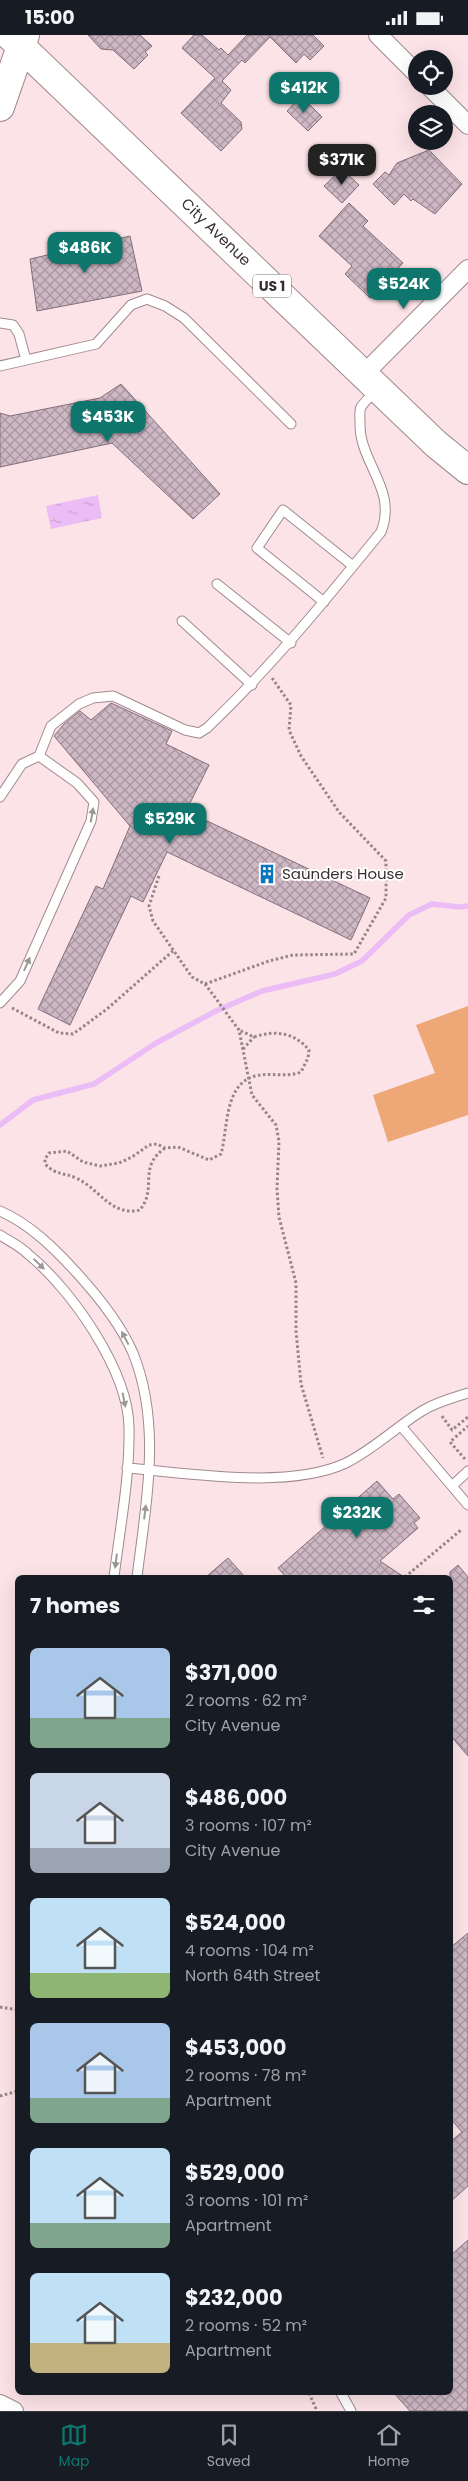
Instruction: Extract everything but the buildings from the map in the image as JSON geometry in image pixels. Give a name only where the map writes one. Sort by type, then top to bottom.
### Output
[{"type":"highway","points":[[0,107],[18,39]]},
{"type":"highway","name":"City Avenue","points":[[18,39],[442,449],[468,469]]},
{"type":"street","points":[[378,35],[408,65]]},
{"type":"street","points":[[438,95],[468,125]]},
{"type":"street","points":[[371,381],[468,269]]},
{"type":"street","points":[[0,2404],[14,2411]]},
{"type":"lane","points":[[0,366],[96,344],[131,305],[147,299],[165,306],[184,318],[291,424]]},
{"type":"lane","points":[[0,323],[13,325],[19,335],[26,360]]},
{"type":"lane","points":[[0,797],[22,764],[40,756],[51,726],[79,704],[93,698],[113,696],[185,730],[199,733],[207,728],[252,685],[291,643],[381,532],[385,521],[384,496],[362,444],[360,432],[360,408],[371,381]]},
{"type":"lane","points":[[324,602],[257,548],[283,510],[353,566]]},
{"type":"lane","points":[[217,584],[291,643]]},
{"type":"lane","points":[[182,621],[252,685]]},
{"type":"lane","points":[[1,1003],[20,981],[91,821],[94,802],[77,783],[40,756]]},
{"type":"lane","points":[[0,1211],[40,1236],[64,1258],[117,1323],[133,1353],[142,1383],[149,1422],[150,1470],[137,1575]]},
{"type":"lane","points":[[0,1235],[28,1253],[52,1276],[99,1340],[114,1367],[123,1393],[129,1425],[127,1468],[114,1575]]},
{"type":"lane","points":[[127,1468],[228,1477],[305,1475],[327,1471],[362,1454],[423,1410],[446,1399],[468,1393]]},
{"type":"lane","points":[[401,1426],[468,1505]]},
{"type":"lane","points":[[452,1485],[468,1471]]},
{"type":"lane","points":[[342,2395],[351,2411]]},
{"type":"path","points":[[205,984],[253,966],[293,955],[354,954],[386,898],[386,861],[339,813],[301,756],[289,730],[291,705],[266,670]]},
{"type":"path","points":[[160,876],[149,906],[153,921],[192,977],[205,984],[239,1029],[254,1037]]},
{"type":"path","points":[[1,1003],[59,1033],[72,1034],[107,1009],[174,950]]},
{"type":"path","points":[[239,1029],[252,1095],[276,1125],[279,1141],[277,1189],[280,1217],[296,1283],[296,1331],[301,1384],[327,1471]]},
{"type":"path","points":[[164,1148],[153,1156],[150,1163],[147,1201],[140,1211],[130,1213],[117,1209],[77,1178],[53,1172],[45,1164],[45,1159],[49,1153],[67,1151],[83,1161],[100,1166],[132,1157],[149,1145],[156,1144],[164,1148],[178,1147],[209,1160],[217,1158],[221,1154],[224,1144],[229,1111],[236,1090],[254,1077],[293,1075],[302,1072],[308,1059],[309,1050],[304,1043],[288,1034],[263,1034],[254,1037],[243,1050]]},
{"type":"path","points":[[441,1415],[452,1430],[468,1417]]},
{"type":"path","points":[[468,1426],[450,1442],[468,1463]]},
{"type":"path","points":[[407,1575],[461,1530]]},
{"type":"path","points":[[0,2007],[15,2010]]},
{"type":"path","points":[[0,2097],[15,2092]]},
{"type":"path","points":[[310,2395],[317,2411]]},
{"type":"shaded area","points":[[468,1006],[468,1115],[388,1142],[373,1095],[435,1073],[416,1025]]},
{"type":"water","points":[[98,495],[102,518],[51,529],[46,506]]},
{"type":"waterway","points":[[0,1125],[33,1100],[94,1084],[156,1043],[216,1011],[262,991],[335,974],[362,961],[409,915],[432,904],[468,906]]},
{"type":"place","name":"Saunders House","points":[[267,874]]}]
